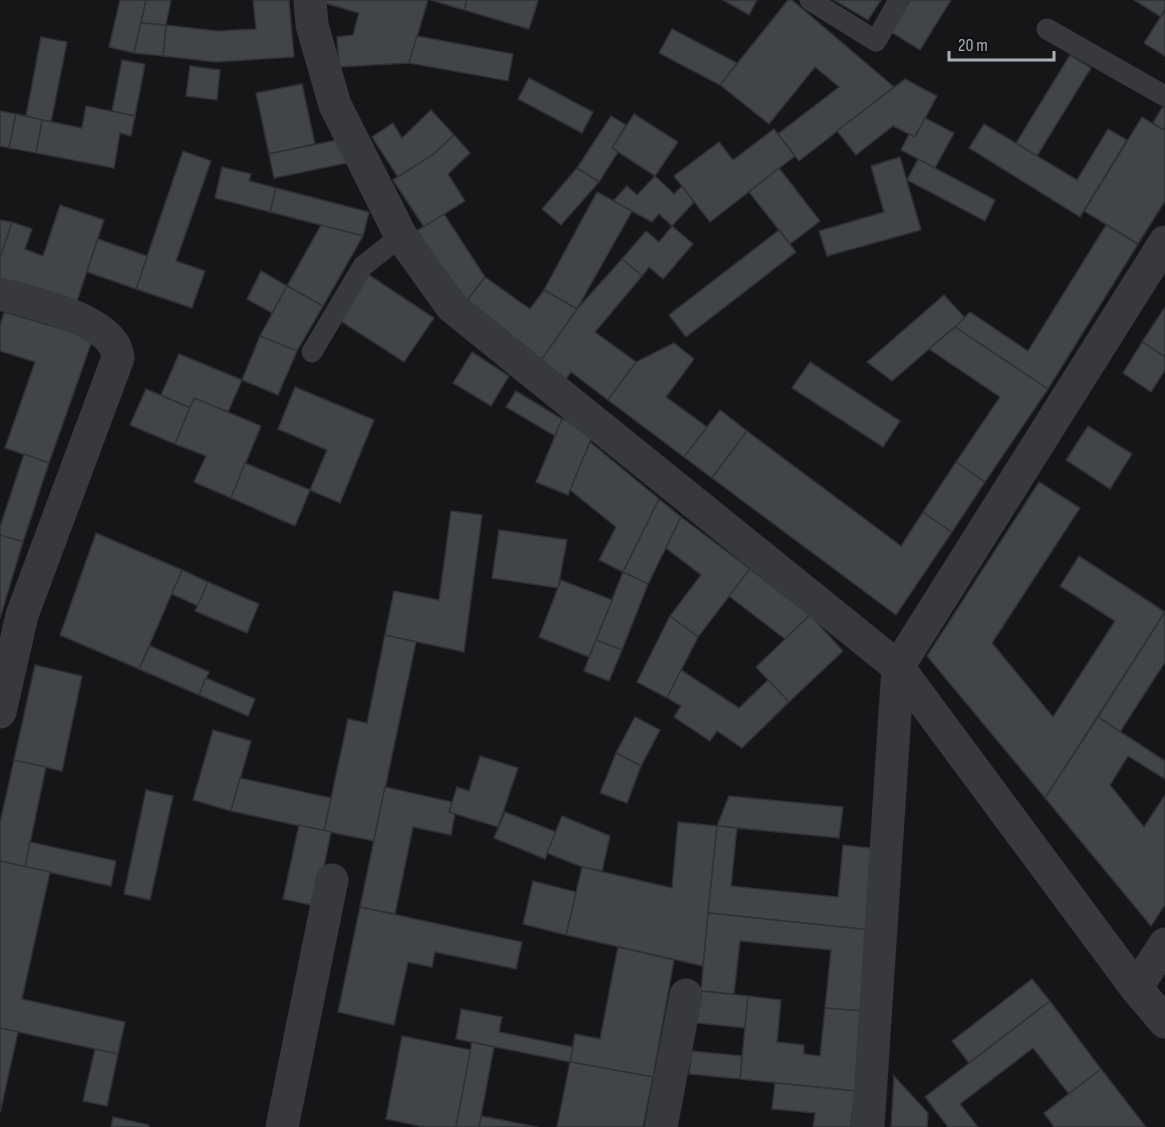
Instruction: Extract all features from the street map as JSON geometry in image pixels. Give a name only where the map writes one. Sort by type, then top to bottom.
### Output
[{"type":"street","points":[[310,0],[312,26],[335,105],[400,236],[452,307],[898,667],[1136,988],[1165,1022]]},
{"type":"street","points":[[868,1127],[898,667],[1165,242]]},
{"type":"street","points":[[0,294],[52,308],[107,334],[118,349],[118,358],[22,615],[0,712]]},
{"type":"street","points":[[282,1127],[332,880]]},
{"type":"street","points":[[1136,988],[1165,944]]},
{"type":"street","points":[[661,1127],[686,995]]},
{"type":"lane","points":[[810,0],[876,41],[899,0]]},
{"type":"lane","points":[[1047,29],[1165,96]]},
{"type":"lane","points":[[312,352],[363,266],[400,236]]},
{"type":"building","points":[[120,0],[146,0],[134,53],[109,47]]},
{"type":"building","points":[[146,0],[171,0],[166,25],[141,23]]},
{"type":"building","points":[[253,0],[289,0],[294,57],[216,62],[163,56],[166,25],[217,31],[256,29]]},
{"type":"building","points":[[322,0],[428,0],[409,63],[339,67],[337,37],[353,35],[359,13],[321,2]]},
{"type":"building","points":[[431,0],[467,0],[464,10]]},
{"type":"building","points":[[467,0],[538,1],[529,29],[464,10]]},
{"type":"building","points":[[723,0],[757,0],[749,15]]},
{"type":"building","points":[[788,0],[792,0],[894,87],[799,161],[778,134],[839,87],[815,67],[769,124],[720,85]]},
{"type":"building","points":[[834,0],[881,0],[868,20]]},
{"type":"building","points":[[910,0],[951,0],[920,50],[891,32]]},
{"type":"building","points":[[1134,0],[1165,0],[1165,10],[1161,17]]},
{"type":"building","points":[[1165,10],[1165,56],[1144,43]]},
{"type":"building","points":[[141,23],[166,25],[163,56],[134,53]]},
{"type":"building","points":[[672,29],[737,63],[720,85],[659,53]]},
{"type":"building","points":[[417,36],[513,54],[508,81],[409,63]]},
{"type":"building","points":[[41,37],[67,42],[51,122],[26,116]]},
{"type":"building","points":[[1070,55],[1091,68],[1037,156],[1016,143]]},
{"type":"building","points":[[122,60],[145,64],[135,116],[112,111]]},
{"type":"building","points":[[190,66],[220,70],[217,100],[186,96]]},
{"type":"building","points":[[529,78],[593,112],[582,133],[518,99]]},
{"type":"building","points":[[905,79],[937,96],[915,137],[893,126],[856,155],[837,131]]},
{"type":"building","points":[[302,84],[315,144],[269,154],[256,93]]},
{"type":"building","points":[[86,106],[135,116],[131,136],[120,133],[114,168],[36,153],[42,120],[82,128]]},
{"type":"building","points":[[1163,106],[1165,108],[1165,131],[1153,123]]},
{"type":"building","points":[[431,110],[454,135],[434,154],[398,177],[372,137],[393,123],[402,138]]},
{"type":"building","points":[[0,111],[16,114],[9,148],[0,146]]},
{"type":"building","points":[[16,114],[42,120],[36,153],[9,148]]},
{"type":"building","points":[[634,114],[678,142],[655,176],[612,148]]},
{"type":"building","points":[[611,116],[626,125],[612,148],[618,152],[599,182],[577,168]]},
{"type":"building","points":[[1142,117],[1165,131],[1165,201],[1138,244],[1084,211]]},
{"type":"building","points":[[925,118],[954,133],[935,168],[901,150],[909,134],[915,137]]},
{"type":"building","points":[[984,124],[1077,180],[1108,129],[1127,140],[1080,217],[969,148]]},
{"type":"building","points":[[774,129],[795,156],[710,222],[674,176],[719,142],[733,160]]},
{"type":"building","points":[[454,135],[470,153],[448,174],[465,201],[424,227],[393,180],[434,154]]},
{"type":"building","points":[[342,139],[347,163],[274,178],[269,154]]},
{"type":"building","points":[[183,151],[211,161],[176,261],[205,271],[192,308],[136,289]]},
{"type":"building","points":[[900,157],[921,230],[827,256],[819,231],[884,212],[871,166]]},
{"type":"building","points":[[918,159],[995,200],[985,221],[907,180]]},
{"type":"building","points":[[222,167],[251,174],[249,181],[276,188],[270,212],[215,198]]},
{"type":"building","points":[[577,168],[599,182],[561,225],[542,209]]},
{"type":"building","points":[[779,168],[820,221],[790,244],[749,192]]},
{"type":"building","points":[[655,176],[674,194],[682,186],[694,202],[672,226],[659,214],[652,222],[613,201],[627,186],[637,195]]},
{"type":"building","points":[[276,188],[369,212],[363,236],[270,212]]},
{"type":"building","points":[[597,192],[632,211],[577,309],[544,290]]},
{"type":"building","points":[[60,205],[104,220],[75,307],[0,282],[0,258],[12,222],[32,229],[25,249],[43,256]]},
{"type":"building","points":[[444,214],[485,277],[463,306],[415,232]]},
{"type":"building","points":[[0,220],[12,222],[0,258]]},
{"type":"building","points":[[321,225],[363,236],[323,306],[287,286]]},
{"type":"building","points":[[1106,225],[1138,244],[1048,389],[955,327],[970,312],[1028,351]]},
{"type":"building","points":[[672,226],[693,244],[663,279],[649,267],[642,276],[622,259],[646,231],[659,242]]},
{"type":"building","points":[[779,230],[796,252],[686,337],[669,315]]},
{"type":"building","points":[[98,239],[147,256],[136,289],[87,272]]},
{"type":"building","points":[[622,259],[642,276],[595,332],[636,362],[608,400],[571,372],[564,382],[539,363],[577,309]]},
{"type":"building","points":[[261,271],[287,286],[272,313],[247,299]]},
{"type":"building","points":[[366,273],[434,318],[404,362],[336,318]]},
{"type":"building","points":[[485,277],[530,309],[544,290],[577,309],[539,363],[463,306]]},
{"type":"building","points":[[287,286],[323,306],[297,351],[260,336]]},
{"type":"building","points":[[944,295],[965,318],[892,381],[867,362]]},
{"type":"building","points":[[1165,307],[1165,357],[1142,342]]},
{"type":"building","points":[[4,312],[93,338],[49,463],[5,448],[35,362],[0,351],[0,326]]},
{"type":"building","points":[[955,327],[1048,389],[985,482],[956,462],[1000,397],[929,349]]},
{"type":"building","points":[[260,336],[297,351],[278,395],[242,380]]},
{"type":"building","points":[[1142,342],[1165,357],[1165,370],[1151,392],[1123,373]]},
{"type":"building","points":[[674,343],[694,359],[666,397],[707,427],[684,457],[608,400],[636,362]]},
{"type":"building","points":[[472,352],[509,376],[491,406],[453,383]]},
{"type":"building","points":[[179,354],[242,380],[228,412],[194,398],[190,408],[161,395]]},
{"type":"building","points":[[810,362],[900,421],[883,447],[792,388]]},
{"type":"building","points":[[295,387],[374,420],[340,503],[310,490],[327,450],[278,429]]},
{"type":"building","points":[[146,389],[190,408],[175,444],[130,425]]},
{"type":"building","points":[[516,391],[562,419],[555,436],[506,407]]},
{"type":"building","points":[[194,398],[261,426],[231,498],[194,482],[206,456],[175,444]]},
{"type":"building","points":[[720,410],[747,431],[712,478],[684,457]]},
{"type":"building","points":[[562,419],[594,432],[568,495],[536,482]]},
{"type":"building","points":[[1088,426],[1132,454],[1110,489],[1066,460]]},
{"type":"building","points":[[747,431],[901,546],[923,512],[952,532],[896,615],[712,478]]},
{"type":"building","points":[[590,442],[659,499],[623,572],[599,560],[616,527],[570,490]]},
{"type":"building","points":[[24,454],[49,463],[23,542],[0,535],[0,527]]},
{"type":"building","points":[[956,462],[985,482],[952,532],[923,512]]},
{"type":"building","points":[[245,463],[310,490],[295,526],[231,498]]},
{"type":"building","points":[[1039,482],[1080,508],[992,643],[1053,717],[1115,621],[1060,586],[1079,556],[1165,612],[1045,798],[927,656]]},
{"type":"building","points":[[659,499],[681,517],[648,584],[623,572]]},
{"type":"building","points":[[451,511],[482,515],[464,652],[385,635],[394,591],[439,600]]},
{"type":"building","points":[[681,517],[750,569],[698,637],[670,616],[701,575],[666,548]]},
{"type":"building","points":[[499,530],[567,540],[558,588],[492,578]]},
{"type":"building","points":[[96,533],[182,570],[139,669],[60,635]]},
{"type":"building","points":[[0,535],[23,542],[0,618]]},
{"type":"building","points":[[750,569],[810,615],[785,639],[729,596]]},
{"type":"building","points":[[182,570],[208,582],[198,606],[172,594]]},
{"type":"building","points":[[623,572],[648,584],[622,650],[596,640]]},
{"type":"building","points":[[561,580],[612,600],[589,657],[539,637]]},
{"type":"building","points":[[208,582],[259,604],[247,633],[195,611]]},
{"type":"building","points":[[1165,612],[1165,662],[1120,732],[1098,717]]},
{"type":"building","points":[[810,615],[843,651],[789,702],[756,667]]},
{"type":"building","points":[[670,616],[698,637],[667,698],[637,682]]},
{"type":"building","points":[[385,635],[416,642],[374,841],[324,831],[348,719],[367,723]]},
{"type":"building","points":[[596,640],[622,650],[609,681],[584,671]]},
{"type":"building","points":[[150,646],[209,672],[199,695],[139,669]]},
{"type":"building","points":[[35,665],[82,676],[62,771],[14,760]]},
{"type":"building","points":[[681,670],[739,708],[768,680],[789,702],[742,748],[717,731],[710,741],[674,717],[681,706],[667,698]]},
{"type":"building","points":[[206,678],[255,699],[248,716],[199,695]]},
{"type":"building","points":[[635,717],[660,730],[641,766],[616,753]]},
{"type":"building","points":[[1098,717],[1165,761],[1165,779],[1128,756],[1110,785],[1144,827],[1165,795],[1165,905],[1151,926],[1045,798]]},
{"type":"building","points":[[213,730],[251,741],[231,811],[193,800]]},
{"type":"building","points":[[616,753],[641,766],[627,803],[600,793]]},
{"type":"building","points":[[480,756],[518,768],[498,827],[449,812],[457,787],[469,791]]},
{"type":"building","points":[[14,760],[46,767],[25,867],[0,861],[0,823]]},
{"type":"building","points":[[240,778],[331,798],[324,831],[231,811]]},
{"type":"building","points":[[385,787],[452,802],[449,812],[455,814],[451,835],[413,827],[395,914],[360,907]]},
{"type":"building","points":[[146,790],[173,796],[150,900],[124,894]]},
{"type":"building","points":[[729,796],[843,807],[839,838],[717,826]]},
{"type":"building","points":[[505,812],[556,832],[545,859],[494,838]]},
{"type":"building","points":[[562,816],[610,836],[602,871],[582,867],[547,853]]},
{"type":"building","points":[[678,822],[717,826],[703,966],[566,935],[582,867],[672,888]]},
{"type":"building","points":[[299,825],[331,832],[316,906],[283,899]]},
{"type":"building","points":[[717,826],[737,828],[731,886],[838,897],[843,845],[879,849],[871,930],[708,913]]},
{"type":"building","points":[[30,842],[116,861],[111,886],[25,867]]},
{"type":"building","points":[[0,861],[50,872],[22,999],[125,1022],[118,1054],[0,1028]]},
{"type":"building","points":[[533,881],[576,892],[566,935],[523,924]]},
{"type":"building","points":[[360,907],[522,942],[516,969],[435,952],[432,967],[408,962],[394,1025],[338,1012]]},
{"type":"building","points":[[708,913],[871,930],[863,1011],[825,1008],[831,950],[740,941],[734,994],[701,991]]},
{"type":"building","points":[[618,947],[674,960],[653,1077],[570,1062],[575,1034],[600,1039]]},
{"type":"building","points":[[1032,979],[1050,1001],[969,1063],[952,1041]]},
{"type":"building","points":[[691,990],[748,996],[745,1028],[688,1022]]},
{"type":"building","points":[[748,996],[781,1000],[777,1042],[804,1045],[804,1054],[820,1056],[825,1008],[863,1011],[855,1091],[740,1079]]},
{"type":"building","points":[[1050,1001],[1101,1069],[1069,1094],[1033,1048],[960,1104],[978,1127],[948,1127],[925,1097]]},
{"type":"building","points":[[461,1009],[502,1017],[499,1032],[573,1047],[570,1062],[456,1039]]},
{"type":"building","points":[[0,1028],[18,1032],[0,1113]]},
{"type":"building","points":[[402,1036],[471,1050],[456,1127],[424,1127],[386,1119]]},
{"type":"building","points":[[472,1042],[494,1047],[479,1127],[456,1127]]},
{"type":"building","points":[[95,1049],[118,1054],[107,1106],[83,1101]]},
{"type":"building","points":[[692,1051],[742,1056],[740,1079],[689,1074]]},
{"type":"building","points":[[570,1062],[653,1077],[643,1127],[557,1127]]},
{"type":"building","points":[[1101,1069],[1146,1127],[1054,1127],[1044,1113]]},
{"type":"building","points":[[894,1076],[928,1113],[927,1127],[891,1127]]},
{"type":"building","points":[[775,1083],[855,1091],[851,1127],[813,1127],[815,1113],[772,1109]]},
{"type":"building","points":[[481,1116],[538,1127],[479,1127]]},
{"type":"building","points":[[113,1117],[149,1125],[149,1127],[111,1127]]}]
